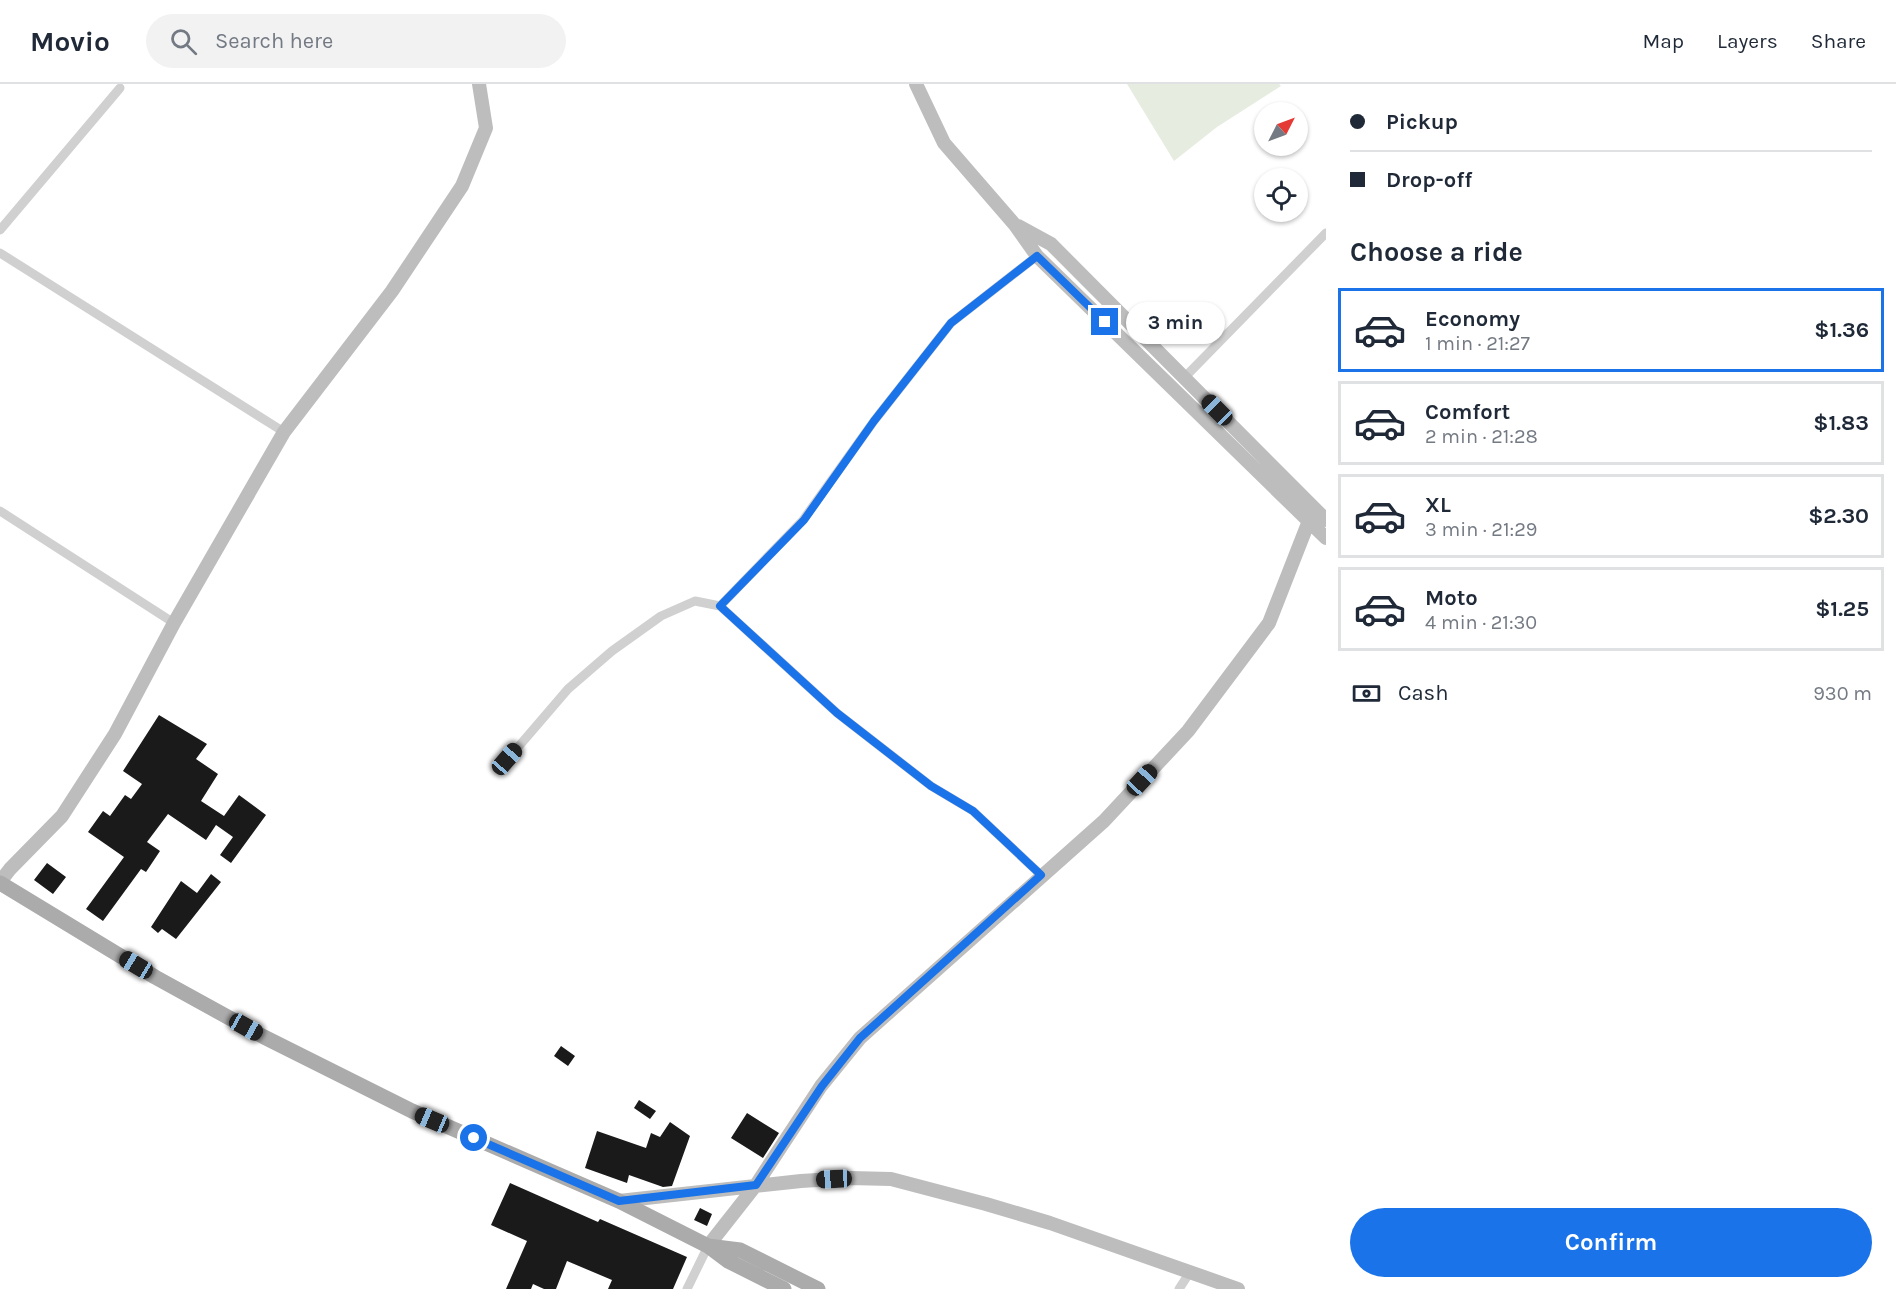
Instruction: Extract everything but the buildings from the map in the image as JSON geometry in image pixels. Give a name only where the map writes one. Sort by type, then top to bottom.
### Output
[{"type":"main road","points":[[0,883],[155,976],[264,1037],[412,1111],[619,1201],[708,1246],[728,1261],[784,1289]]},
{"type":"main road","points":[[708,1246],[740,1250],[818,1289]]},
{"type":"street","points":[[0,883],[10,869],[62,816],[115,734],[174,623],[284,432],[392,291],[462,186],[486,128],[479,84]]},
{"type":"street","points":[[916,84],[944,143],[1015,225],[1037,256],[1311,514],[1326,520]]},
{"type":"street","points":[[0,230],[120,88]]},
{"type":"street","points":[[1015,225],[1051,244],[1184,378],[1311,514],[1326,538]]},
{"type":"street","points":[[1184,378],[1326,234]]},
{"type":"street","points":[[0,253],[284,432]]},
{"type":"street","points":[[720,606],[804,520],[874,421],[951,323],[1037,256]]},
{"type":"street","points":[[0,511],[174,623]]},
{"type":"street","points":[[687,1289],[708,1246],[756,1185],[822,1086],[860,1038],[1104,821],[1188,730],[1269,623],[1311,514]]},
{"type":"street","points":[[507,759],[568,689],[612,651],[661,616],[695,602],[720,606],[837,713],[931,786],[973,811],[1041,875]]},
{"type":"street","points":[[619,1201],[756,1185],[850,1178],[891,1179],[986,1203],[1238,1289]]},
{"type":"street","points":[[1179,1289],[1190,1272]]},
{"type":"shaded area","points":[[1127,84],[1279,84],[1281,86],[1217,127],[1174,161]]},
{"type":"route","points":[[474,1138],[619,1201],[756,1185],[791,1129],[860,1038],[1041,875],[973,811],[931,786],[837,713],[720,606],[804,520],[874,421],[951,323],[1037,256],[1105,322]]}]
